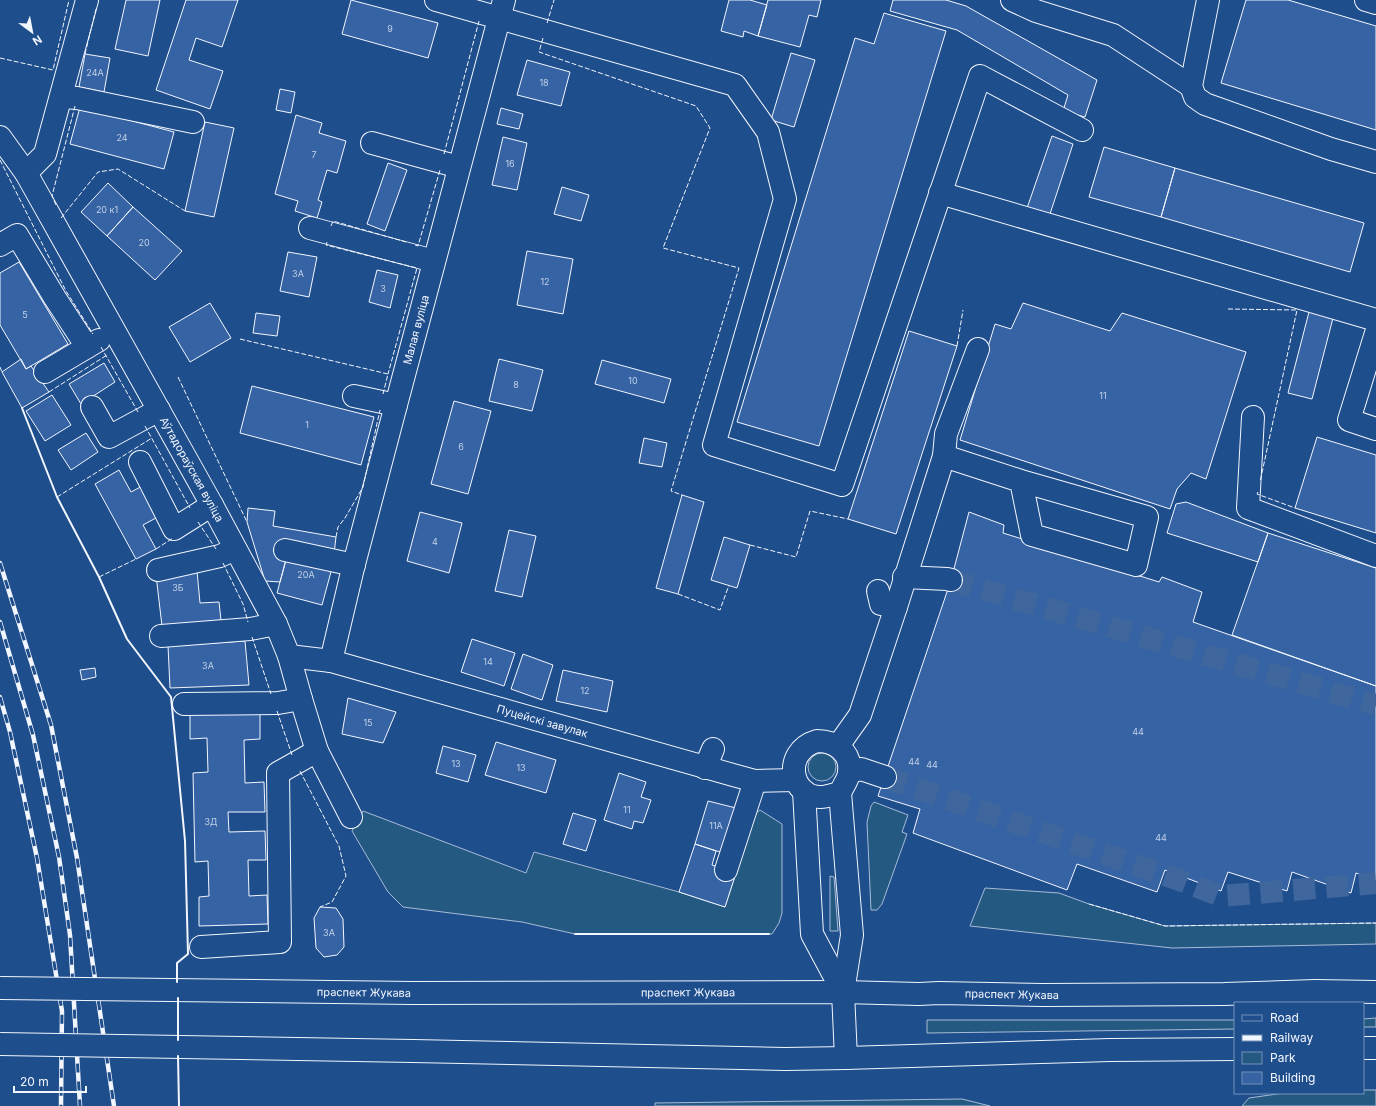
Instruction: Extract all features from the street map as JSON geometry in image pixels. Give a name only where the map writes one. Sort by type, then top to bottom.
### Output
[{"type":"street","points":[[26,173],[45,154],[62,97],[87,0]]},
{"type":"street","points":[[436,0],[502,9],[735,84],[768,132],[785,200],[714,445],[842,485],[980,76],[1082,130]]},
{"type":"street","points":[[1012,0],[1036,11],[1113,35],[1191,86]]},
{"type":"street","points":[[1208,0],[1191,86],[1195,97],[1205,104],[1331,149],[1376,162]]},
{"type":"street","points":[[1366,0],[1376,3]]},
{"type":"street","name":"Малая вуліца","points":[[331,661],[354,565],[502,9]]},
{"type":"street","points":[[62,97],[77,98],[193,122]]},
{"type":"street","name":"Аўтадораўская вуліца","points":[[0,137],[26,173],[212,505],[276,624],[289,656],[317,751],[351,817]]},
{"type":"street","points":[[372,143],[459,167]]},
{"type":"street","points":[[940,193],[1376,320]]},
{"type":"street","points":[[310,228],[434,261]]},
{"type":"street","points":[[0,245],[17,235],[87,347]]},
{"type":"street","points":[[45,372],[113,330]]},
{"type":"street","points":[[1376,333],[1349,420],[1376,429]]},
{"type":"street","points":[[838,746],[860,715],[944,456],[946,434],[978,349]]},
{"type":"street","points":[[354,396],[396,405]]},
{"type":"street","points":[[92,407],[109,437],[159,410]]},
{"type":"street","points":[[1253,417],[1248,508],[1376,556]]},
{"type":"street","points":[[944,456],[1021,481],[1147,517],[1136,565],[1032,535],[1021,481]]},
{"type":"street","points":[[140,462],[174,529],[212,505]]},
{"type":"street","points":[[158,570],[220,556],[235,548]]},
{"type":"street","points":[[285,550],[354,565]]},
{"type":"street","points":[[904,577],[951,580]]},
{"type":"street","points":[[878,591],[881,604],[896,607]]},
{"type":"street","points":[[161,636],[250,629],[276,624]]},
{"type":"street","name":"Пуцейскі завулак","points":[[289,656],[331,661],[709,758],[755,781],[800,785]]},
{"type":"street","points":[[184,704],[278,703],[301,699]]},
{"type":"street","points":[[843,992],[812,934],[800,785],[794,765],[799,752],[804,747],[817,741],[832,742],[838,746],[847,758],[849,772],[847,781],[840,793],[852,935],[843,992],[846,1058]]},
{"type":"street","points":[[201,946],[280,942],[278,773],[317,751]]},
{"type":"street","points":[[849,772],[861,769],[885,777]]},
{"type":"street","points":[[726,870],[755,781]]},
{"type":"street","points":[[800,785],[815,796],[822,797],[840,793]]},
{"type":"street","name":"праспект Жукава","points":[[0,988],[413,993],[843,992],[1059,995],[1224,994],[1315,991],[1376,992]]},
{"type":"street","points":[[0,1044],[785,1059],[1110,1050],[1234,1049]]},
{"type":"street","points":[[1364,1048],[1376,1048]]},
{"type":"green space","points":[[822,753],[832,757],[836,767],[832,777],[822,781],[812,777],[808,767],[812,757]]},
{"type":"green space","points":[[874,802],[908,815],[902,832],[907,834],[882,904],[877,910],[871,910],[867,822],[871,806]]},
{"type":"green space","points":[[760,810],[782,824],[782,913],[779,923],[772,934],[575,934],[522,922],[403,907],[388,892],[352,831],[363,811],[526,873],[534,852],[679,892],[725,907],[755,814]]},
{"type":"green space","points":[[830,876],[834,877],[838,931],[830,931]]},
{"type":"green space","points":[[985,888],[1059,893],[1089,904],[1165,926],[1376,923],[1376,944],[1172,948],[970,926]]},
{"type":"green space","points":[[1376,1018],[1376,1027],[1364,1027],[1364,1019]]},
{"type":"green space","points":[[927,1020],[1234,1020],[1234,1029],[927,1033]]},
{"type":"green space","points":[[1364,1090],[1376,1090],[1376,1106],[1242,1106],[1249,1098],[1277,1094],[1364,1094]]},
{"type":"green space","points":[[962,1099],[990,1106],[655,1106],[655,1103]]},
{"type":"building","points":[[126,0],[160,0],[148,56],[115,49]]},
{"type":"building","points":[[186,0],[238,0],[222,47],[196,38],[189,60],[223,71],[210,109],[156,90]]},
{"type":"building","points":[[351,0],[438,23],[428,58],[342,34]]},
{"type":"building","points":[[729,0],[750,0],[767,5],[758,36],[744,31],[743,37],[721,31]]},
{"type":"building","points":[[768,0],[821,0],[817,17],[809,15],[800,47],[758,36]]},
{"type":"building","points":[[893,0],[946,0],[966,6],[1097,80],[1085,117],[1063,111],[1068,95],[957,30],[890,11]]},
{"type":"building","points":[[1246,0],[1288,0],[1376,26],[1376,130],[1221,83]]},
{"type":"building","points":[[884,13],[946,31],[819,446],[737,422],[855,38],[874,44]]},
{"type":"building","points":[[791,53],[815,60],[794,127],[771,120]]},
{"type":"building","points":[[85,54],[110,58],[104,92],[79,87]]},
{"type":"building","points":[[527,60],[570,72],[561,106],[517,95]]},
{"type":"building","points":[[280,89],[295,92],[291,113],[276,110]]},
{"type":"building","points":[[80,107],[174,132],[164,169],[70,144]]},
{"type":"building","points":[[501,108],[523,114],[519,129],[497,124]]},
{"type":"building","points":[[296,115],[322,123],[319,133],[346,141],[337,173],[327,170],[318,200],[322,202],[317,218],[295,211],[298,201],[275,194]]},
{"type":"building","points":[[205,122],[234,128],[214,217],[185,211]]},
{"type":"building","points":[[1052,136],[1073,144],[1049,217],[1026,211]]},
{"type":"building","points":[[503,137],[527,143],[517,190],[492,185]]},
{"type":"building","points":[[1104,147],[1175,168],[1161,217],[1089,197]]},
{"type":"building","points":[[388,163],[407,170],[385,231],[367,224]]},
{"type":"building","points":[[1175,168],[1364,223],[1350,272],[1161,217]]},
{"type":"building","points":[[108,183],[133,207],[107,236],[81,212]]},
{"type":"building","points":[[562,187],[589,195],[581,221],[554,214]]},
{"type":"building","points":[[133,207],[182,251],[155,280],[107,236]]},
{"type":"building","points":[[527,251],[573,259],[563,314],[517,305]]},
{"type":"building","points":[[288,252],[317,257],[309,297],[280,291]]},
{"type":"building","points":[[19,262],[68,344],[26,369],[0,325],[0,273]]},
{"type":"building","points":[[377,270],[398,275],[390,308],[369,302]]},
{"type":"building","points":[[210,303],[231,338],[190,362],[169,327]]},
{"type":"building","points":[[1023,303],[1110,331],[1122,313],[1246,352],[1206,479],[1191,473],[1177,489],[1170,509],[960,440],[995,324],[1011,329]]},
{"type":"building","points":[[1309,312],[1333,318],[1312,399],[1288,393]]},
{"type":"building","points":[[256,313],[280,316],[277,336],[253,333]]},
{"type":"building","points":[[909,331],[957,346],[896,534],[848,519]]},
{"type":"building","points":[[21,359],[26,369],[31,366],[49,392],[22,408],[2,372]]},
{"type":"building","points":[[499,359],[543,370],[532,411],[489,401]]},
{"type":"building","points":[[602,360],[671,379],[664,403],[595,384]]},
{"type":"building","points":[[104,363],[115,382],[81,404],[69,384]]},
{"type":"building","points":[[252,386],[374,417],[361,465],[240,433]]},
{"type":"building","points":[[52,395],[71,425],[45,441],[26,411]]},
{"type":"building","points":[[454,401],[491,411],[468,494],[431,484]]},
{"type":"building","points":[[86,433],[98,452],[71,470],[58,450]]},
{"type":"building","points":[[1317,437],[1376,455],[1376,533],[1295,508]]},
{"type":"building","points":[[644,438],[667,443],[662,467],[639,463]]},
{"type":"building","points":[[119,470],[131,492],[148,483],[165,513],[143,525],[156,549],[136,559],[95,484]]},
{"type":"building","points":[[682,495],[704,502],[678,594],[656,588]]},
{"type":"building","points":[[1186,502],[1268,533],[1258,562],[1167,533],[1176,504]]},
{"type":"building","points":[[248,508],[275,511],[273,526],[336,537],[334,554],[287,556],[280,582],[265,581],[247,522]]},
{"type":"building","points":[[420,512],[462,523],[449,573],[407,561]]},
{"type":"building","points":[[969,512],[1004,525],[1003,533],[1159,582],[1162,577],[1202,592],[1193,622],[1376,686],[1376,880],[1356,873],[1351,893],[1292,872],[1287,891],[1228,872],[1221,891],[1165,870],[1157,892],[1077,864],[1067,890],[913,833],[920,809],[878,796],[951,580]]},
{"type":"building","points":[[509,530],[536,536],[522,597],[495,591]]},
{"type":"building","points":[[1268,533],[1376,568],[1376,686],[1232,635]]},
{"type":"building","points":[[724,537],[750,545],[737,588],[711,580]]},
{"type":"building","points":[[287,556],[332,568],[322,605],[277,593]]},
{"type":"building","points":[[197,571],[200,603],[219,602],[221,620],[162,626],[156,575]]},
{"type":"building","points":[[472,639],[515,653],[504,686],[461,672]]},
{"type":"building","points":[[245,641],[249,685],[170,688],[168,646]]},
{"type":"building","points":[[523,654],[553,665],[542,700],[511,689]]},
{"type":"building","points":[[95,668],[96,677],[82,680],[80,670]]},
{"type":"building","points":[[563,670],[613,681],[607,712],[556,701]]},
{"type":"building","points":[[348,698],[396,712],[383,743],[342,734]]},
{"type":"building","points":[[260,707],[260,739],[244,740],[245,783],[264,782],[265,812],[228,812],[229,832],[265,831],[266,860],[248,860],[249,896],[267,895],[268,924],[199,926],[199,897],[209,896],[208,861],[195,862],[193,773],[208,772],[207,738],[190,739],[190,709]]},
{"type":"building","points":[[496,742],[556,760],[546,793],[485,775]]},
{"type":"building","points":[[443,746],[476,755],[468,782],[436,773]]},
{"type":"building","points":[[619,773],[646,782],[641,797],[651,800],[643,823],[634,821],[632,829],[604,820]]},
{"type":"building","points":[[708,801],[736,808],[723,853],[695,844]]},
{"type":"building","points":[[573,813],[596,820],[586,851],[563,844]]},
{"type":"building","points":[[695,844],[716,851],[712,865],[736,873],[725,907],[679,892]]},
{"type":"building","points":[[320,907],[336,908],[343,919],[344,947],[337,955],[324,957],[316,948],[314,918]]},
{"type":"tunnel","points":[[951,580],[1376,705]]},
{"type":"tunnel","points":[[885,777],[1221,896],[1376,883]]},
{"type":"railway","points":[[0,563],[51,725],[77,858],[114,1106]]},
{"type":"railway","points":[[0,622],[33,735],[59,857],[70,935],[80,1106]]},
{"type":"railway","points":[[0,697],[10,732],[37,858],[62,1011],[61,1106]]},
{"type":"fence","points":[[0,58],[53,70],[69,0]]},
{"type":"fence","points":[[547,23],[554,0]]},
{"type":"fence","points":[[85,54],[96,9]]},
{"type":"fence","points":[[444,154],[479,21]]},
{"type":"fence","points":[[543,38],[539,52],[696,106],[710,128],[663,248],[739,268],[671,491],[682,495]]},
{"type":"fence","points":[[56,205],[52,196],[75,106]]},
{"type":"fence","points":[[0,160],[66,291],[93,334]]},
{"type":"fence","points":[[61,218],[98,172],[118,169],[185,211]]},
{"type":"fence","points":[[415,245],[418,246],[440,170]]},
{"type":"fence","points":[[331,226],[333,221],[406,242]]},
{"type":"fence","points":[[327,242],[326,245],[417,268],[388,374]]},
{"type":"fence","points":[[1228,309],[1297,310],[1260,482]]},
{"type":"fence","points":[[957,346],[963,310]]},
{"type":"fence","points":[[240,339],[388,374],[383,394]]},
{"type":"fence","points":[[101,347],[138,412]]},
{"type":"fence","points":[[49,392],[107,355]]},
{"type":"fence","points":[[0,367],[2,372]]},
{"type":"fence","points":[[178,377],[247,522]]},
{"type":"fence","points":[[336,537],[338,527],[363,487],[380,410]]},
{"type":"fence","points":[[145,426],[190,508]]},
{"type":"fence","points":[[57,497],[152,438]]},
{"type":"fence","points":[[1258,492],[1257,494],[1295,508]]},
{"type":"fence","points":[[750,545],[796,557],[810,511],[848,519]]},
{"type":"fence","points":[[198,522],[216,549]]},
{"type":"fence","points":[[156,549],[173,538]]},
{"type":"fence","points":[[99,577],[136,559]]},
{"type":"fence","points":[[223,563],[243,604],[248,622]]},
{"type":"fence","points":[[678,594],[720,610],[729,585]]},
{"type":"fence","points":[[252,637],[271,694]]},
{"type":"fence","points":[[277,711],[292,755]]},
{"type":"fence","points":[[300,771],[339,846],[346,876],[332,902],[320,907]]},
{"type":"fence","points":[[1089,904],[1165,926],[1376,923]]},
{"type":"wall","points":[[22,408],[57,497],[99,577],[127,639],[171,697],[185,841],[188,954],[177,963],[177,982]]},
{"type":"wall","points":[[575,934],[769,934]]},
{"type":"wall","points":[[178,998],[178,1040]]},
{"type":"wall","points":[[178,1056],[179,1106]]}]
